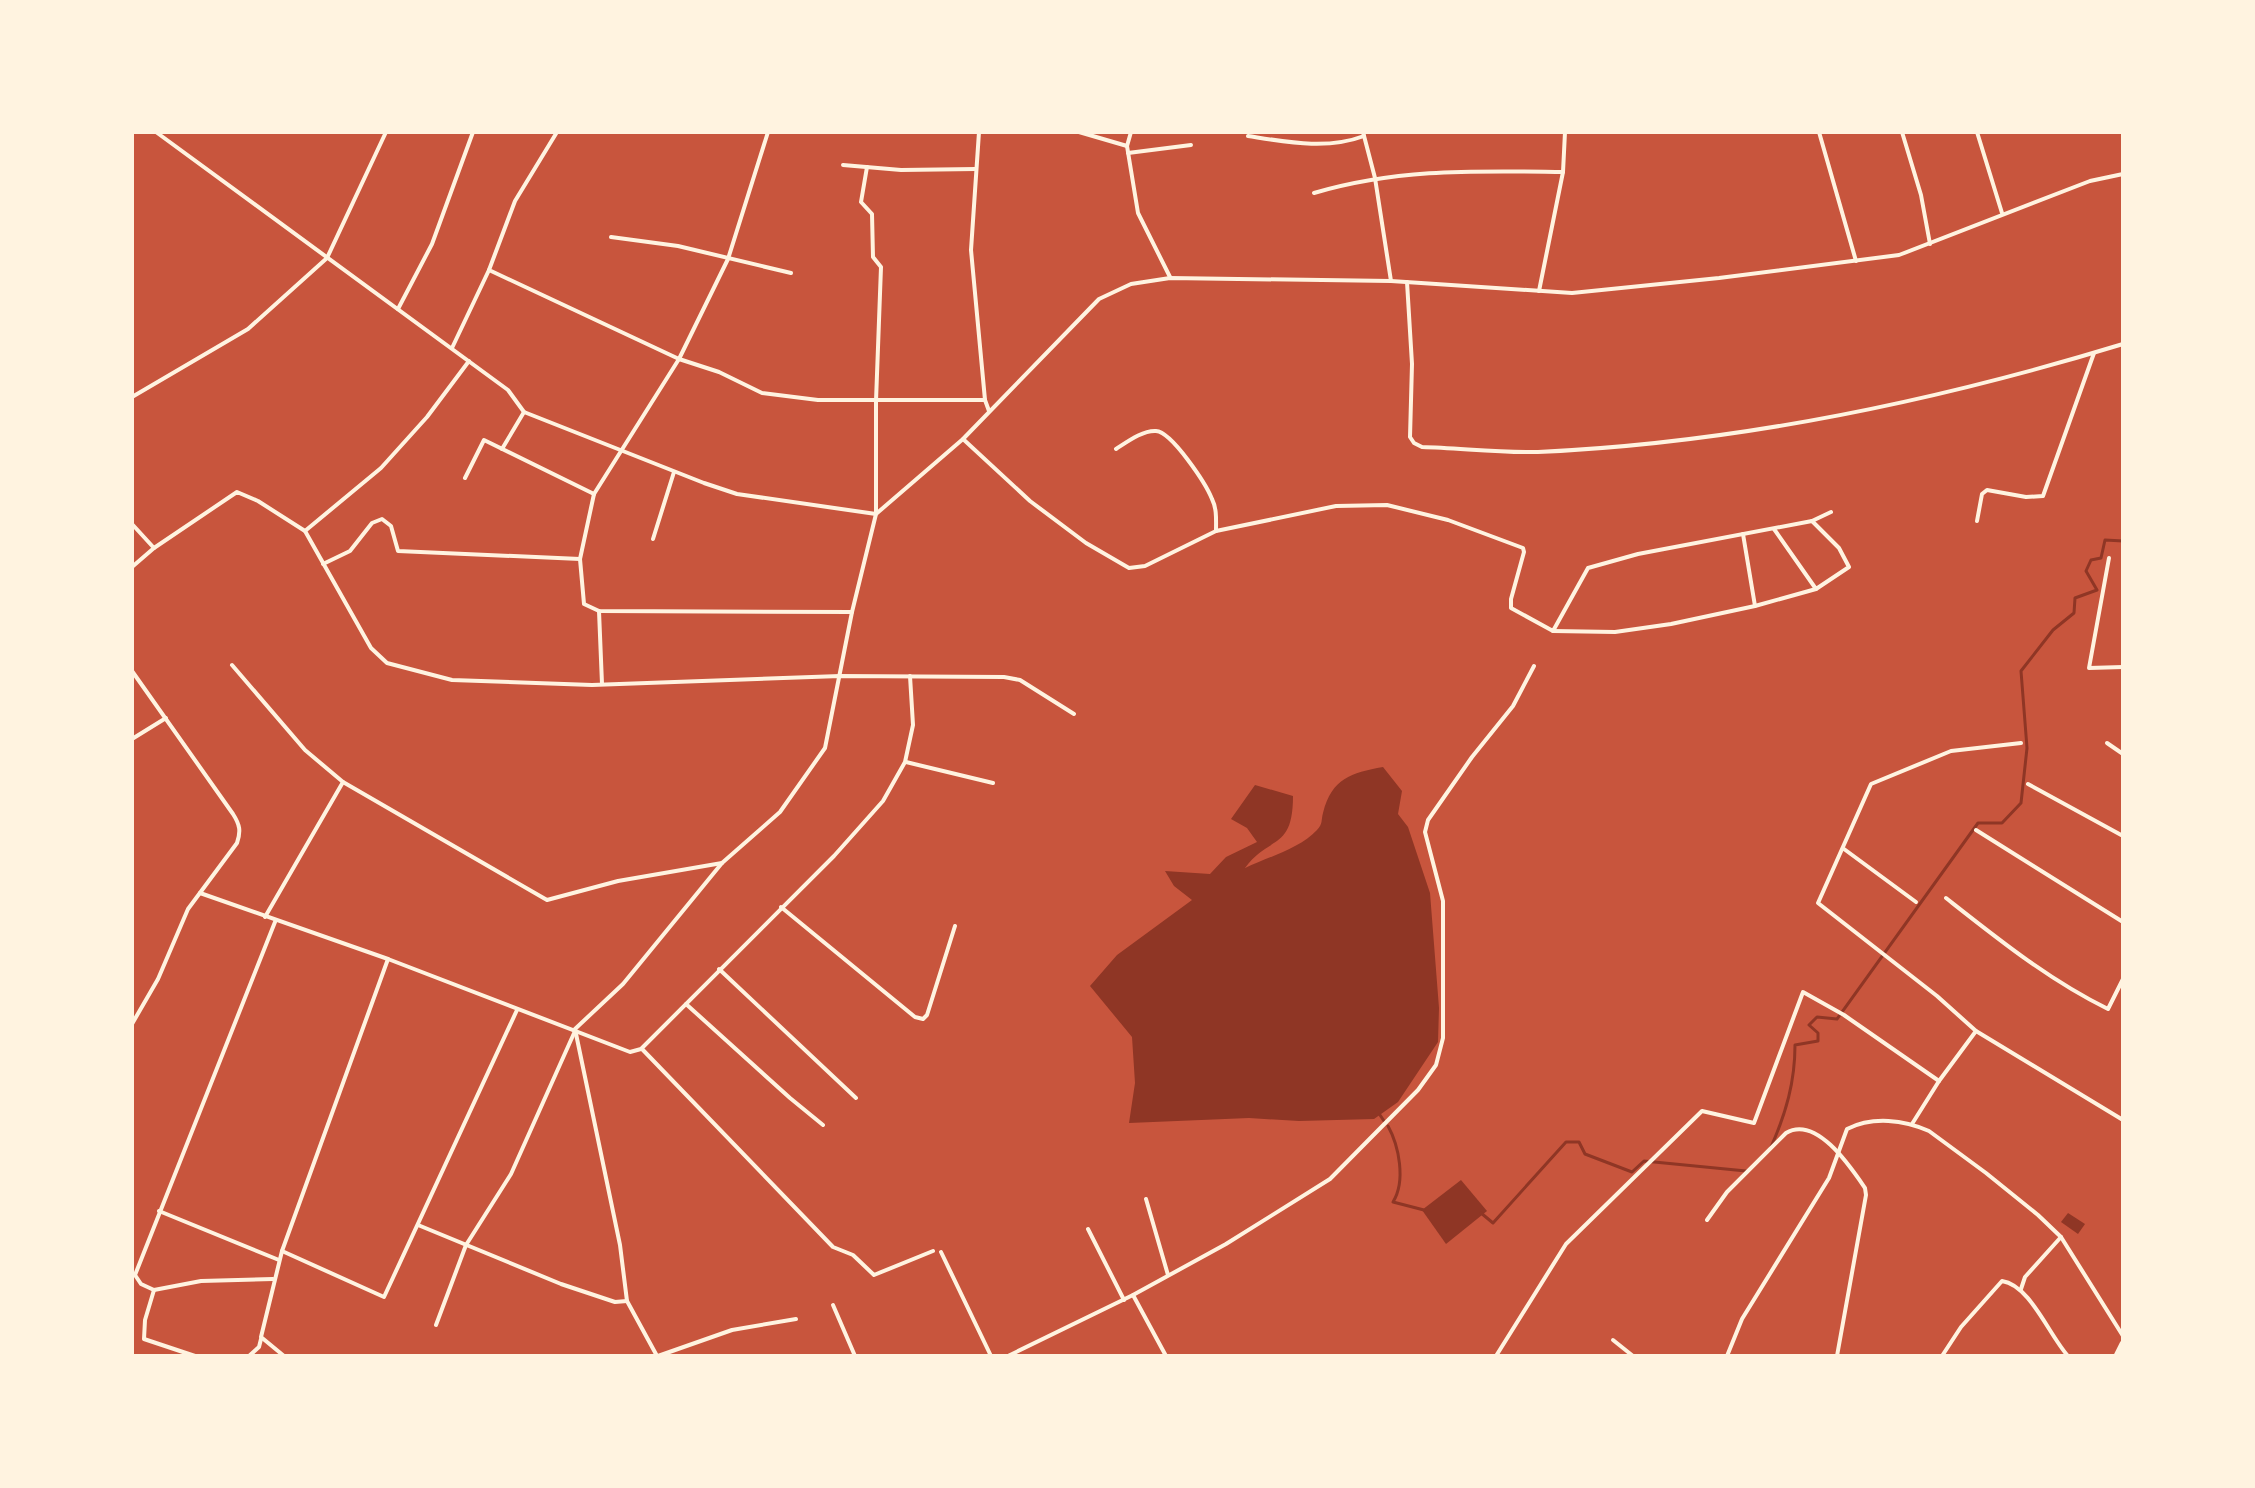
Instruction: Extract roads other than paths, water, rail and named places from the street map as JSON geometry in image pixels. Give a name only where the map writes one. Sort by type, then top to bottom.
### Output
[{"type":"main road","points":[[2117,1356],[2123,1344]]},
{"type":"street","points":[[156,132],[508,390],[524,412],[621,452],[737,494],[876,514],[963,439],[1099,299],[1131,284],[1170,278],[1391,281],[1572,293],[1719,278],[1899,255],[2090,181],[2123,174]]},
{"type":"street","points":[[132,397],[248,329],[327,258],[386,132]]},
{"type":"street","points":[[398,309],[432,244],[473,132]]},
{"type":"street","points":[[452,348],[489,270],[515,201],[557,132]]},
{"type":"street","points":[[768,132],[728,259],[679,359],[594,494],[580,559],[584,604],[599,611],[852,612]]},
{"type":"street","points":[[979,132],[971,250],[985,400],[989,411]]},
{"type":"street","points":[[1079,132],[1127,146]]},
{"type":"street","points":[[1131,132],[1127,146],[1138,213],[1170,278]]},
{"type":"street","points":[[1539,291],[1563,172],[1565,132]]},
{"type":"street","points":[[1819,132],[1856,261]]},
{"type":"street","points":[[1902,132],[1921,195],[1930,244]]},
{"type":"street","points":[[1977,132],[2002,213]]},
{"type":"street","points":[[1248,136],[1342,143],[1364,134],[1375,178],[1391,281]]},
{"type":"street","points":[[1128,153],[1191,145]]},
{"type":"street","points":[[843,165],[901,170],[976,169]]},
{"type":"street","points":[[436,1325],[466,1245],[511,1174],[575,1029],[623,984],[722,863],[780,812],[825,748],[852,612],[876,514],[881,267],[873,257],[872,214],[861,202],[867,167]]},
{"type":"street","points":[[1314,193],[1375,178],[1438,171],[1563,172]]},
{"type":"street","points":[[611,237],[678,246],[791,273]]},
{"type":"street","points":[[489,270],[679,359],[719,372],[762,393],[818,400],[985,400]]},
{"type":"street","points":[[1407,282],[1412,364],[1410,437],[1422,447],[1536,452],[1672,441],[1786,426],[1918,399],[2123,344]]},
{"type":"street","points":[[1977,521],[1982,494],[1987,490],[2026,497],[2043,496],[2094,353]]},
{"type":"street","points":[[305,531],[381,468],[427,417],[469,361]]},
{"type":"street","points":[[502,449],[524,412]]},
{"type":"street","points":[[1116,449],[1145,433],[1157,430],[1166,434],[1191,464],[1212,499],[1216,531]]},
{"type":"street","points":[[963,439],[1030,501],[1086,543],[1129,568],[1145,566],[1216,531],[1336,506],[1387,505],[1448,520],[1523,548],[1511,608],[1553,631],[1615,632],[1671,624],[1816,589],[1849,567],[1839,548],[1812,521]]},
{"type":"street","points":[[465,478],[484,440],[594,494]]},
{"type":"street","points":[[653,539],[674,472]]},
{"type":"street","points":[[132,567],[154,548],[237,492],[258,501],[305,531],[371,648],[387,663],[452,680],[602,685],[840,676],[1020,680],[1074,714]]},
{"type":"street","points":[[1553,631],[1588,568],[1638,554],[1812,521],[1831,512]]},
{"type":"street","points":[[323,564],[350,551],[372,523],[382,519],[391,526],[398,551],[580,559]]},
{"type":"street","points":[[132,524],[154,548]]},
{"type":"street","points":[[1774,528],[1816,589]]},
{"type":"street","points":[[1743,534],[1755,606]]},
{"type":"street","points":[[2109,558],[2089,668],[2123,667]]},
{"type":"street","points":[[599,611],[602,685]]},
{"type":"street","points":[[232,665],[305,750],[343,782],[547,900],[618,881],[722,863]]},
{"type":"street","points":[[1008,1356],[1124,1300],[1226,1244],[1330,1179],[1418,1090],[1436,1065],[1443,1038],[1443,901],[1425,832],[1428,820],[1513,706],[1534,666]]},
{"type":"street","points":[[132,671],[239,824],[240,833],[237,843],[188,909],[158,979],[132,1024]]},
{"type":"street","points":[[200,893],[388,959],[630,1052],[641,1049],[834,856],[883,801],[905,762],[913,725],[910,676]]},
{"type":"street","points":[[132,739],[166,718]]},
{"type":"street","points":[[2021,743],[1951,751],[1871,784],[1818,903],[1976,1031],[2123,1120]]},
{"type":"street","points":[[2107,743],[2123,754]]},
{"type":"street","points":[[905,762],[993,783]]},
{"type":"street","points":[[265,917],[343,782]]},
{"type":"street","points":[[2028,784],[2123,836]]},
{"type":"street","points":[[1976,830],[2123,922]]},
{"type":"street","points":[[1844,849],[1916,902]]},
{"type":"street","points":[[1946,898],[2026,960],[2073,992],[2108,1009],[2123,979]]},
{"type":"street","points":[[781,907],[915,1017],[923,1019],[927,1015],[955,926]]},
{"type":"street","points":[[273,1279],[201,1281],[154,1290],[141,1284],[135,1275],[275,921]]},
{"type":"street","points":[[249,1356],[259,1347],[279,1260],[388,959]]},
{"type":"street","points":[[719,969],[856,1098]]},
{"type":"street","points":[[1496,1356],[1566,1244],[1702,1111],[1754,1123],[1803,992],[1844,1015],[1939,1081]]},
{"type":"street","points":[[686,1004],[823,1125]]},
{"type":"street","points":[[282,1251],[384,1297],[517,1010]]},
{"type":"street","points":[[575,1029],[620,1245],[627,1301],[658,1356],[732,1330],[796,1319]]},
{"type":"street","points":[[1912,1124],[1976,1031]]},
{"type":"street","points":[[641,1049],[833,1247],[853,1255],[874,1275],[933,1251]]},
{"type":"street","points":[[1727,1356],[1742,1319],[1829,1178],[1847,1129],[1861,1122],[1912,1124],[1929,1131],[2038,1215],[2061,1237],[2123,1336]]},
{"type":"street","points":[[1707,1220],[1727,1192],[1786,1133],[1795,1128],[1804,1128],[1838,1150],[1865,1188],[1866,1195],[1837,1356]]},
{"type":"street","points":[[1146,1199],[1168,1275]]},
{"type":"street","points":[[159,1211],[279,1260]]},
{"type":"street","points":[[418,1225],[561,1284],[615,1302],[627,1301]]},
{"type":"street","points":[[1088,1229],[1124,1300]]},
{"type":"street","points":[[2021,1289],[2025,1277],[2061,1237]]},
{"type":"street","points":[[941,1252],[991,1356]]},
{"type":"street","points":[[1942,1356],[1961,1327],[2002,1281],[2021,1289],[2068,1356]]},
{"type":"street","points":[[154,1290],[145,1320],[144,1339],[195,1356]]},
{"type":"street","points":[[1133,1295],[1166,1356]]},
{"type":"street","points":[[833,1305],[855,1356]]},
{"type":"street","points":[[261,1337],[284,1356]]},
{"type":"street","points":[[1613,1340],[1633,1356]]},
{"type":"waterway","points":[[1771,1147],[1789,1097],[1795,1045],[1818,1041],[1818,1033],[1809,1025],[1817,1017],[1837,1019],[1978,823],[2002,823],[2021,803],[2027,748],[2021,671],[2053,630],[2074,613],[2075,598],[2097,590],[2086,571],[2091,560],[2101,558],[2105,540],[2123,541]]},
{"type":"waterway","points":[[1380,1115],[1384,1121]]},
{"type":"waterway","points":[[1388,1126],[1400,1164],[1399,1184],[1393,1202],[1424,1210]]},
{"type":"waterway","points":[[1481,1213],[1493,1223],[1566,1142],[1579,1142],[1585,1154],[1632,1172],[1644,1161],[1746,1171]]}]
